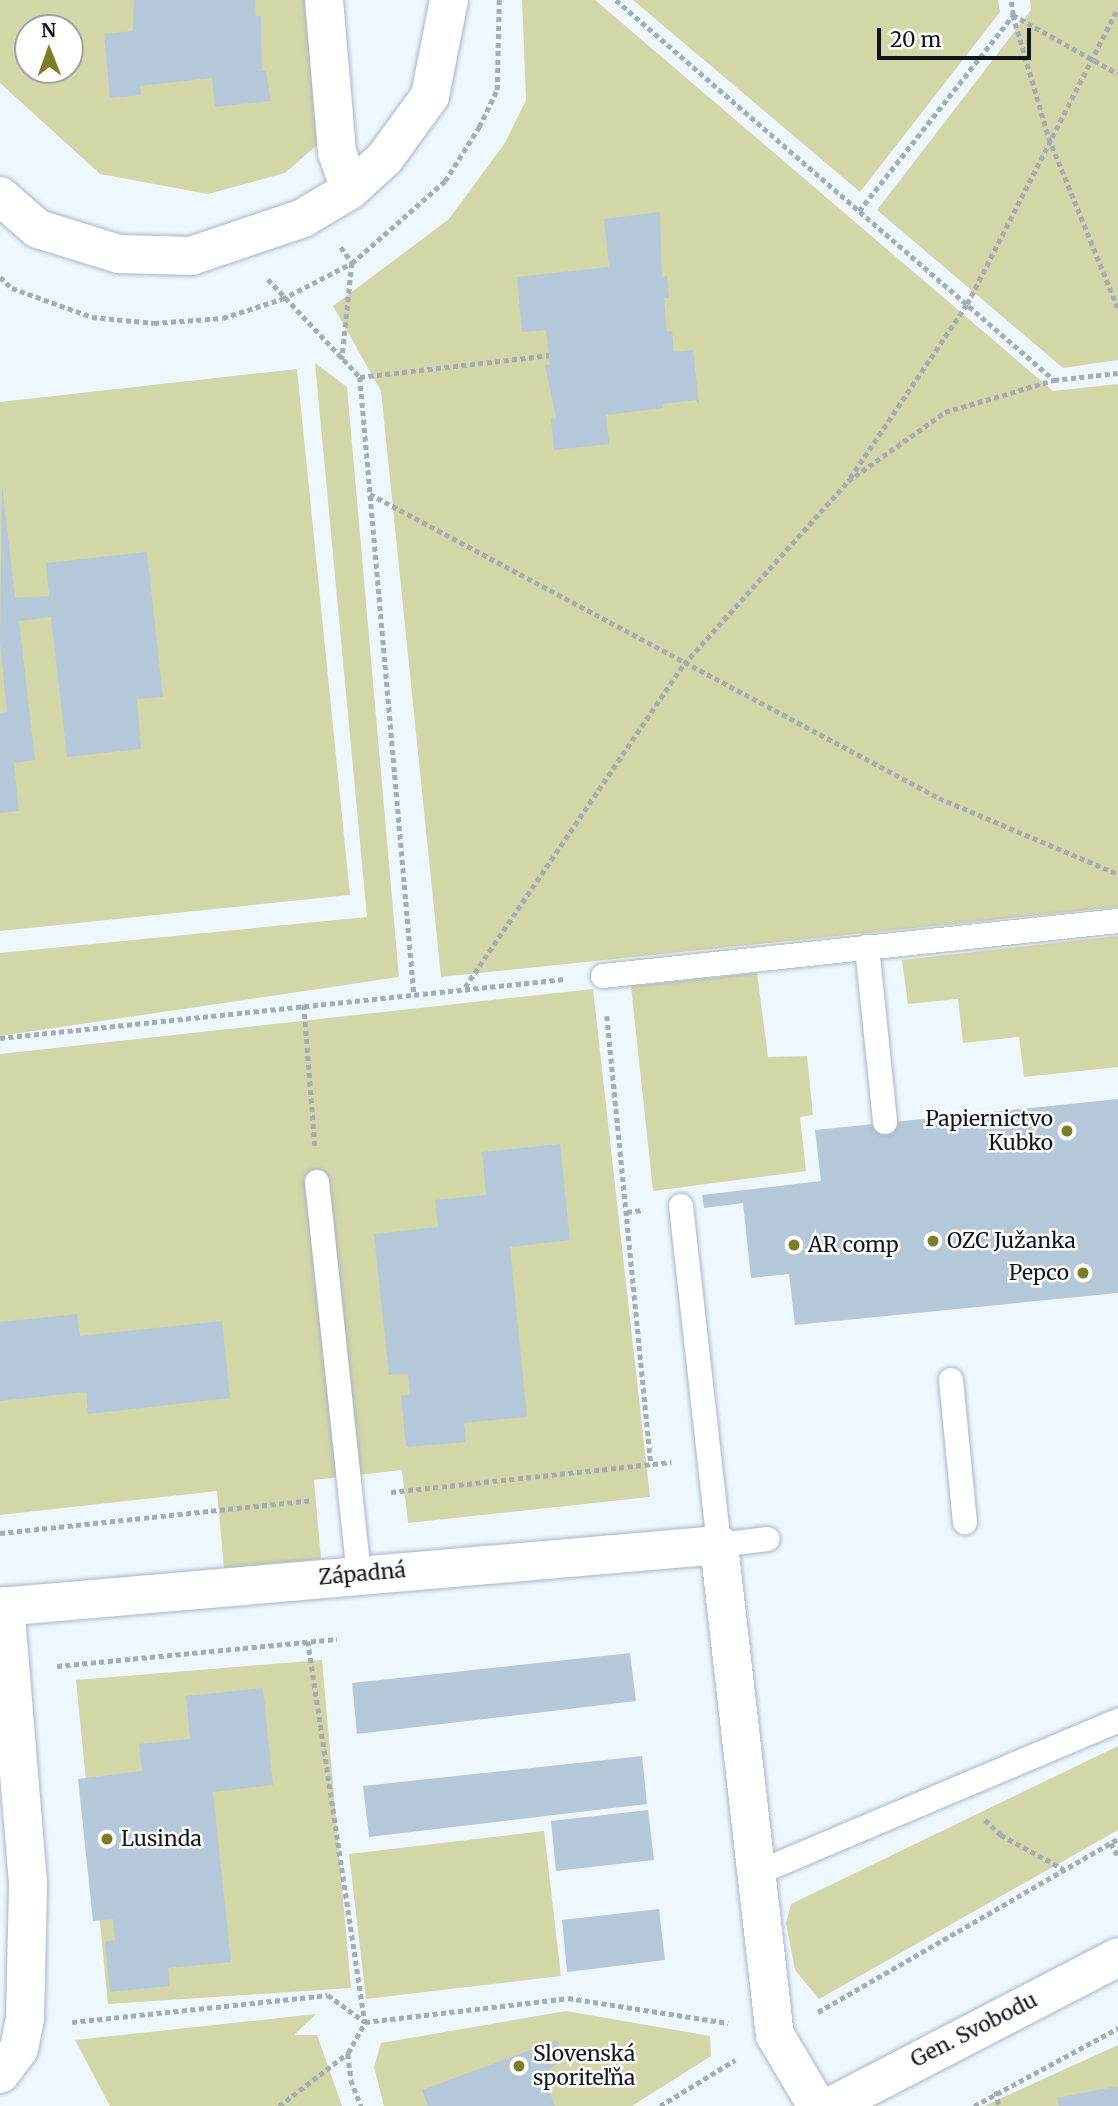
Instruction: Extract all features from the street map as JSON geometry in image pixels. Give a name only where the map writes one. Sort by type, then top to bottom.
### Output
[{"type":"street","points":[[324,0],[337,152],[350,190]]},
{"type":"street","points":[[0,196],[38,229],[119,254],[191,256],[303,218],[350,190],[385,158],[430,96],[449,0]]},
{"type":"street","points":[[719,1545],[775,2035],[817,2106]]},
{"type":"street","name":"Západná","points":[[0,2074],[19,2049],[25,2019],[28,1883],[2,1607],[359,1574],[719,1545]]},
{"type":"street","name":"Gen. Svobodu","points":[[831,2106],[1118,1956]]},
{"type":"lane","points":[[603,976],[1118,921]]},
{"type":"lane","points":[[867,947],[885,1122]]},
{"type":"lane","points":[[317,1182],[359,1574]]},
{"type":"lane","points":[[681,1206],[719,1545],[768,1539]]},
{"type":"lane","points":[[951,1380],[965,1522]]},
{"type":"lane","points":[[755,1874],[1118,1721]]},
{"type":"path","points":[[616,0],[1054,380]]},
{"type":"path","points":[[1011,0],[1049,138],[1118,308]]},
{"type":"path","points":[[464,988],[684,664],[848,481],[967,304],[1049,138],[1118,8]]},
{"type":"path","points":[[859,211],[1013,15]]},
{"type":"path","points":[[1013,15],[1118,74]]},
{"type":"path","points":[[241,241],[282,299],[360,377],[414,993]]},
{"type":"path","points":[[342,359],[352,263]]},
{"type":"path","points":[[360,377],[549,355]]},
{"type":"path","points":[[848,481],[944,412],[1054,380],[1118,373]]},
{"type":"path","points":[[370,494],[939,798],[1118,874]]},
{"type":"path","points":[[0,1038],[304,1004],[603,976],[651,1465]]},
{"type":"path","points":[[304,1004],[317,1182]]},
{"type":"path","points":[[627,1212],[637,1211]]},
{"type":"path","points":[[9,1670],[337,1639]]},
{"type":"path","points":[[279,2106],[348,2053],[365,2022],[308,1641]]},
{"type":"path","points":[[955,1791],[1001,1835],[1063,1870]]},
{"type":"path","points":[[660,2106],[775,2035],[1118,1839]]},
{"type":"path","points":[[1111,1843],[1118,1856]]},
{"type":"path","points":[[25,2019],[63,2023],[328,1995],[365,2022],[568,1998],[708,2019],[775,2035]]},
{"type":"path","points":[[974,2106],[996,2091],[1118,2028]]},
{"type":"path","points":[[348,2053],[351,2080],[361,2106]]},
{"type":"path","points":[[996,2091],[999,2106]]},
{"type":"green space","points":[[0,0],[307,0],[325,138],[285,173],[208,194],[100,174],[0,83]]},
{"type":"green space","points":[[522,0],[595,0],[1053,391],[1118,384],[1118,907],[441,977],[381,391],[333,306],[449,219],[505,143],[526,100]]},
{"type":"green space","points":[[633,0],[998,0],[1000,12],[860,192]]},
{"type":"green space","points":[[1030,0],[1118,0],[1118,360],[1063,368],[877,210],[1031,10]]},
{"type":"green space","points":[[315,363],[347,387],[399,977],[0,1036],[0,953],[367,917]]},
{"type":"green space","points":[[297,369],[350,895],[0,931],[0,402]]},
{"type":"green space","points":[[1118,936],[1118,1067],[1024,1077],[1019,1037],[963,1043],[958,999],[908,1004],[902,960]]},
{"type":"green space","points":[[757,973],[768,1057],[807,1056],[813,1115],[800,1117],[806,1171],[653,1191],[631,986]]},
{"type":"green space","points":[[593,989],[650,1497],[408,1523],[402,1470],[314,1480],[321,1559],[224,1568],[217,1491],[0,1515],[0,1054]]},
{"type":"green space","points":[[322,1660],[351,1988],[108,2004],[76,1680]]},
{"type":"green space","points":[[1118,1746],[1118,1830],[819,1999],[795,1970],[786,1923],[791,1904]]},
{"type":"green space","points":[[544,1831],[561,1976],[366,1999],[349,1854]]},
{"type":"green space","points":[[566,2011],[710,2036],[711,2056],[632,2106],[384,2106],[374,2067],[381,2043]]},
{"type":"green space","points":[[316,2014],[294,2035],[317,2035],[342,2106],[110,2106],[75,2040]]},
{"type":"green space","points":[[1118,2045],[1118,2106],[984,2106]]},
{"type":"building","points":[[134,0],[255,0],[256,16],[261,16],[262,71],[266,71],[271,101],[215,107],[212,78],[140,86],[141,95],[110,98],[104,34],[133,31]]},
{"type":"building","points":[[660,212],[662,277],[667,276],[669,298],[664,298],[667,332],[672,331],[674,352],[693,350],[699,405],[696,400],[662,404],[663,408],[606,415],[609,444],[554,450],[551,419],[556,418],[545,365],[550,364],[546,330],[522,332],[517,277],[609,267],[604,219]]},
{"type":"building","points":[[2,485],[15,598],[49,596],[46,563],[147,552],[163,697],[137,699],[141,749],[67,757],[51,617],[19,621],[35,760],[14,763],[19,811],[0,813],[0,713],[7,712],[0,643]]},
{"type":"building","name":"OZC Južanka","points":[[1118,1099],[1118,1293],[795,1325],[789,1274],[751,1278],[743,1203],[704,1208],[702,1195],[821,1181],[815,1130]]},
{"type":"building","points":[[560,1144],[570,1240],[510,1247],[527,1417],[464,1423],[466,1442],[406,1447],[401,1396],[410,1395],[408,1374],[389,1375],[374,1234],[438,1227],[435,1200],[486,1195],[482,1152]]},
{"type":"building","points":[[77,1314],[80,1336],[222,1321],[230,1398],[88,1414],[86,1392],[0,1401],[0,1322]]},
{"type":"building","points":[[630,1653],[636,1701],[357,1734],[352,1683]]},
{"type":"building","points":[[263,1688],[273,1785],[213,1792],[231,1962],[168,1968],[170,1986],[110,1992],[105,1942],[115,1940],[113,1919],[93,1921],[78,1779],[142,1771],[139,1744],[190,1739],[186,1696]]},
{"type":"building","points":[[642,1756],[647,1804],[369,1837],[363,1786]]},
{"type":"building","points":[[648,1810],[654,1860],[556,1871],[551,1821]]},
{"type":"building","points":[[659,1909],[665,1960],[567,1972],[562,1920]]},
{"type":"building","name":"Slovenská sporiteľňa","points":[[557,2040],[565,2057],[543,2075],[555,2106],[428,2106],[422,2090]]},
{"type":"building","points":[[1118,2086],[1118,2106],[1059,2106],[1057,2098]]},
{"type":"place","name":"Papiernictvo Kubko","points":[[1067,1131]]},
{"type":"place","name":"OZC Južanka","points":[[933,1241]]},
{"type":"place","name":"AR comp","points":[[794,1245]]},
{"type":"place","name":"Pepco","points":[[1083,1273]]},
{"type":"place","name":"Lusinda","points":[[107,1839]]},
{"type":"place","name":"Slovenská sporiteľňa","points":[[519,2066]]}]
